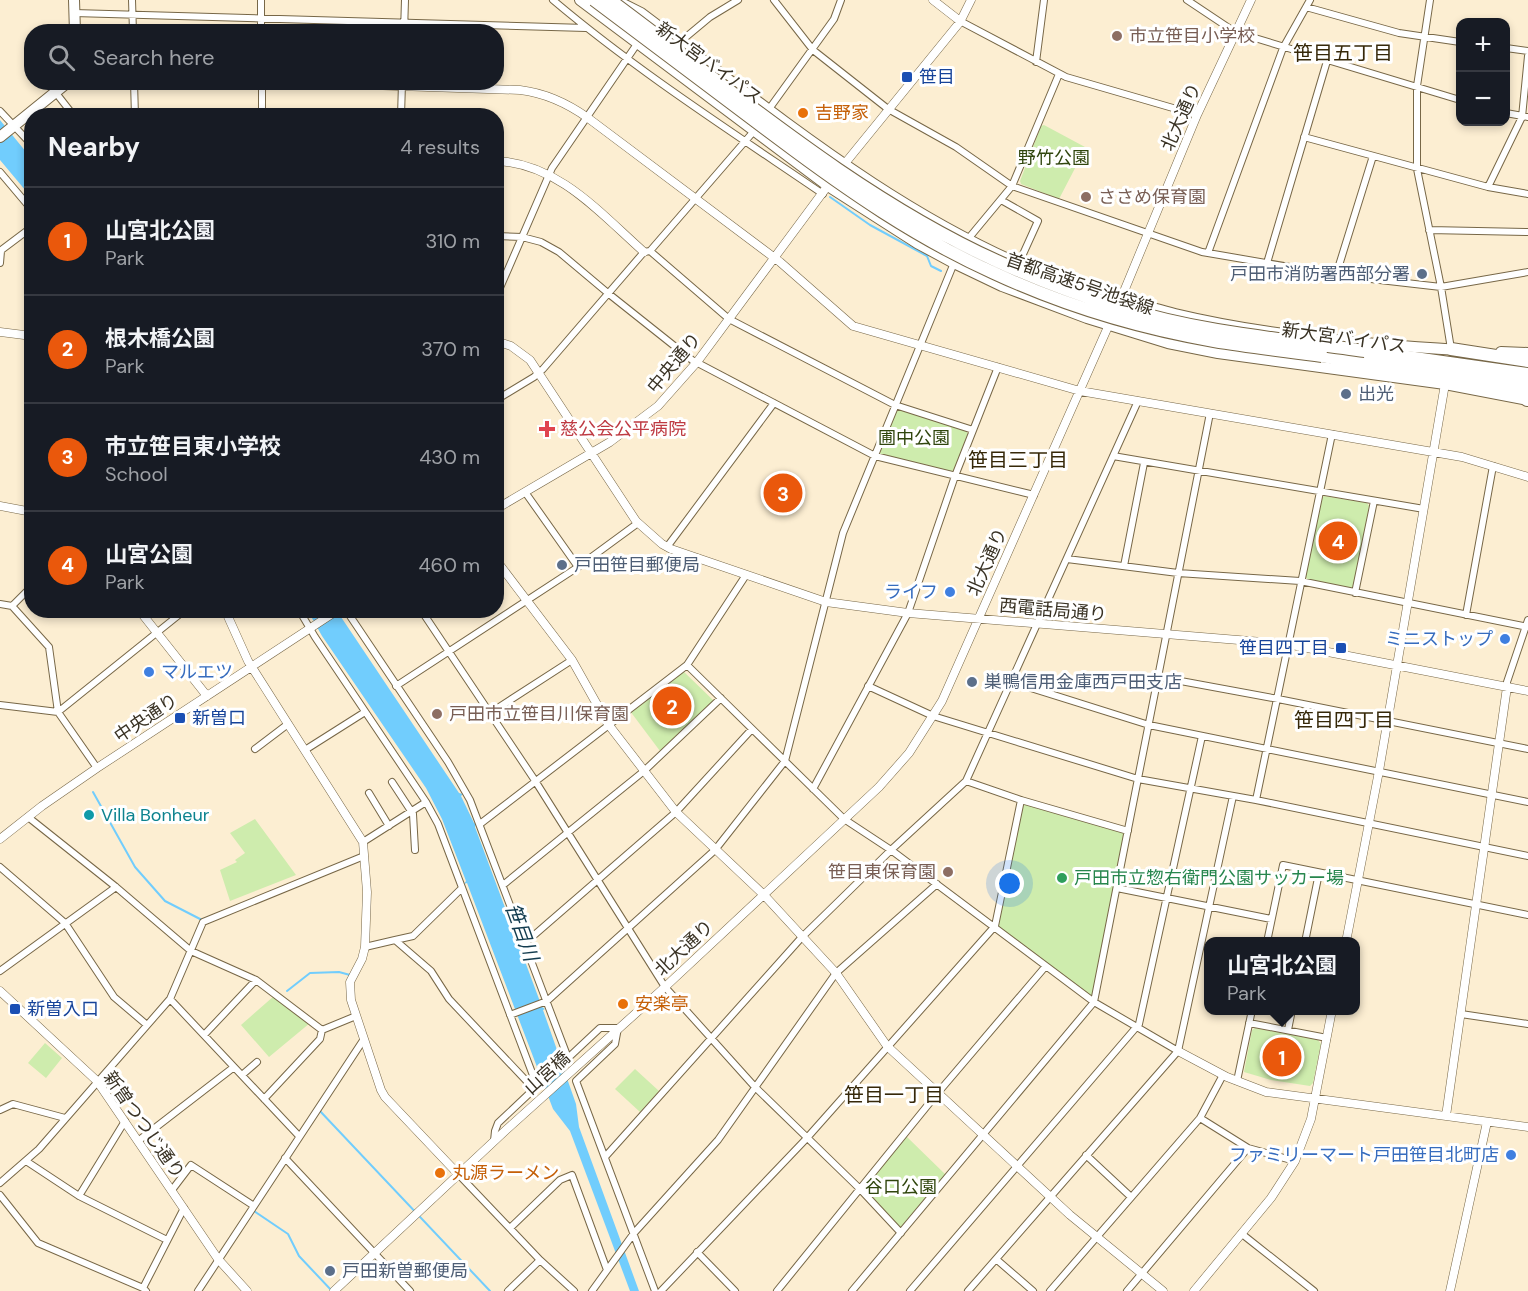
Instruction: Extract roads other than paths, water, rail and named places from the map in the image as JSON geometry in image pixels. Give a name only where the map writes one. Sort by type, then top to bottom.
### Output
[{"type":"highway","name":"首都高速5号池袋線","points":[[594,0],[851,191],[919,235],[984,268],[1053,297],[1122,320],[1214,341],[1322,356],[1526,379]]},
{"type":"highway","name":"首都高速5号池袋線","points":[[610,0],[830,162],[924,223],[998,261],[1080,294],[1169,320],[1217,330],[1365,351],[1526,379]]},
{"type":"highway","points":[[1451,349],[1528,361]]},
{"type":"highway","points":[[1365,351],[1453,356],[1528,367]]},
{"type":"highway","points":[[1322,356],[1369,366],[1528,391]]},
{"type":"main road","points":[[74,0],[75,24]]},
{"type":"main road","points":[[580,0],[754,131],[825,190],[957,265],[994,282],[1109,326],[1168,343],[1218,353],[1445,384],[1528,400]]},
{"type":"main road","name":"新大宮バイパス","points":[[590,0],[808,154],[704,75],[616,0]]},
{"type":"main road","points":[[616,0],[641,14],[844,164],[904,203],[1018,263],[1062,281],[1174,314],[1222,324],[1351,341],[1528,353]]},
{"type":"main road","points":[[37,108],[60,90]]},
{"type":"main road","points":[[0,137],[24,118]]},
{"type":"main road","points":[[857,187],[970,254]]},
{"type":"main road","points":[[957,265],[973,265],[979,259],[979,249],[970,239]]},
{"type":"main road","points":[[994,282],[984,271],[985,262],[991,256],[1005,256]]},
{"type":"main road","points":[[995,267],[1081,301]]},
{"type":"main road","name":"新大宮バイパス","points":[[1157,323],[1215,337],[1526,379]]},
{"type":"street","points":[[132,0],[133,24]]},
{"type":"street","points":[[261,0],[261,24]]},
{"type":"street","points":[[405,0],[405,23]]},
{"type":"street","points":[[553,0],[586,28],[746,142],[825,190]]},
{"type":"street","points":[[680,42],[710,17],[738,0]]},
{"type":"street","points":[[774,0],[813,50],[888,109],[956,147],[1012,186],[1208,253],[1336,275],[1441,287],[1528,272]]},
{"type":"street","points":[[769,109],[834,19],[841,0]]},
{"type":"street","points":[[933,0],[960,21],[1059,74],[1197,115]]},
{"type":"street","name":"中央通り","points":[[504,504],[623,434],[646,416],[678,385],[844,164],[960,21],[971,0]]},
{"type":"street","points":[[1036,62],[1044,0]]},
{"type":"street","points":[[1187,0],[1235,32],[1456,98]]},
{"type":"street","name":"北大通り","points":[[608,1038],[764,895],[894,770],[909,753],[933,716],[1122,298],[1197,115],[1251,0]]},
{"type":"street","points":[[1208,253],[1283,48],[1310,0]]},
{"type":"street","points":[[1430,0],[1417,86],[1417,169],[1451,349]]},
{"type":"street","points":[[1306,7],[1400,33],[1456,41]]},
{"type":"street","points":[[74,13],[441,24]]},
{"type":"street","points":[[504,26],[586,28]]},
{"type":"street","points":[[504,279],[549,174],[637,44]]},
{"type":"street","points":[[1510,49],[1528,51]]},
{"type":"street","points":[[1488,187],[1525,117],[1528,56]]},
{"type":"street","points":[[1267,263],[1327,61]]},
{"type":"street","points":[[970,239],[1012,186],[1059,74]]},
{"type":"street","points":[[134,90],[135,108]]},
{"type":"street","points":[[262,90],[262,108]]},
{"type":"street","points":[[401,108],[402,90]]},
{"type":"street","points":[[504,90],[530,91],[564,102],[588,118],[775,258],[853,326],[1080,391],[1462,457],[1528,477]]},
{"type":"street","points":[[56,93],[68,108]]},
{"type":"street","points":[[0,111],[24,138]]},
{"type":"street","points":[[1510,113],[1525,117]]},
{"type":"street","points":[[504,395],[539,374],[754,131]]},
{"type":"street","points":[[1304,136],[1417,169],[1488,187],[1528,194]]},
{"type":"street","points":[[1336,275],[1374,156]]},
{"type":"street","points":[[504,162],[518,163],[549,174],[570,188],[729,319],[895,405],[973,430]]},
{"type":"street","points":[[0,172],[24,200]]},
{"type":"street","points":[[1000,200],[1038,221],[1018,263]]},
{"type":"street","points":[[1429,230],[1528,232]]},
{"type":"street","points":[[0,263],[1,251],[24,233]]},
{"type":"street","points":[[504,236],[522,237],[541,242],[559,252],[697,362],[875,456],[1034,495]]},
{"type":"street","points":[[511,1015],[545,1002],[715,850],[785,761],[843,533],[920,345],[957,265]]},
{"type":"street","points":[[0,332],[24,335]]},
{"type":"street","name":"西電話局通り","points":[[504,344],[524,355],[539,374],[638,524],[667,547],[746,575],[826,602],[908,613],[1287,644],[1528,691]]},
{"type":"street","points":[[813,789],[908,613],[955,476],[998,367]]},
{"type":"street","points":[[1347,937],[1388,721],[1445,384]]},
{"type":"street","points":[[605,1157],[802,938],[891,850],[966,781],[1138,401]]},
{"type":"street","points":[[667,547],[774,403]]},
{"type":"street","points":[[852,1291],[1094,1002],[1210,413]]},
{"type":"street","points":[[1256,800],[1332,434]]},
{"type":"street","points":[[1113,456],[1424,509]]},
{"type":"street","points":[[1124,566],[1144,463]]},
{"type":"street","points":[[1466,615],[1493,466]]},
{"type":"street","points":[[525,492],[578,567]]},
{"type":"street","points":[[1355,593],[1374,501]]},
{"type":"street","points":[[0,507],[24,511]]},
{"type":"street","points":[[504,615],[578,567],[638,524]]},
{"type":"street","points":[[1067,559],[1178,573],[1300,581],[1466,615],[1527,624],[1507,682],[1446,1116]]},
{"type":"street","points":[[504,570],[572,660],[608,724],[676,812],[764,895],[836,974],[887,1046],[1050,1197],[1163,1291]]},
{"type":"street","points":[[480,824],[687,665],[746,575]]},
{"type":"street","points":[[12,606],[24,594]]},
{"type":"street","points":[[0,604],[12,606],[49,647],[58,711],[97,768]]},
{"type":"street","points":[[145,618],[207,696]]},
{"type":"street","points":[[0,705],[58,711],[175,618]]},
{"type":"street","points":[[229,618],[252,666],[363,842],[367,892],[365,947],[362,959],[350,982],[351,1000],[381,1090],[385,1097],[540,1260],[574,1291]]},
{"type":"street","points":[[304,618],[426,802],[438,824],[534,1078],[534,1089],[498,1123],[494,1141],[334,1291]]},
{"type":"street","name":"中央通り","points":[[0,839],[97,768],[326,618]]},
{"type":"street","points":[[351,618],[448,762],[470,800],[568,1058],[600,1028],[618,1028],[615,1044],[576,1081],[632,1236],[655,1291]]},
{"type":"street","points":[[426,618],[535,781],[665,987],[755,1087],[901,1233]]},
{"type":"street","points":[[396,686],[499,618]]},
{"type":"street","points":[[490,713],[572,660]]},
{"type":"street","points":[[687,665],[844,819],[891,850],[995,926],[1094,1002],[1178,1051],[1223,1075],[1266,1092],[1528,1127]]},
{"type":"street","points":[[1159,677],[1528,749]]},
{"type":"street","points":[[1012,682],[1149,725],[1528,802]]},
{"type":"street","points":[[868,686],[933,716],[1138,779],[1256,800],[1528,856]]},
{"type":"street","points":[[503,885],[644,771],[721,698]]},
{"type":"street","points":[[305,750],[366,712]]},
{"type":"street","points":[[255,749],[288,724]]},
{"type":"street","points":[[525,942],[676,812],[752,729]]},
{"type":"street","points":[[910,1291],[1137,1027],[1202,736]]},
{"type":"street","points":[[966,781],[1021,800],[1128,831]]},
{"type":"street","points":[[392,782],[413,814],[415,850]]},
{"type":"street","points":[[369,793],[388,826]]},
{"type":"street","points":[[968,1291],[1178,1051],[1233,796]]},
{"type":"street","points":[[661,1291],[806,1139],[995,926],[1021,800]]},
{"type":"street","points":[[363,842],[426,802]]},
{"type":"street","points":[[28,817],[116,887],[191,951],[256,980],[322,1030]]},
{"type":"street","points":[[0,1183],[39,1149],[170,999],[202,922],[364,856]]},
{"type":"street","points":[[1267,937],[1283,865],[1528,915]]},
{"type":"street","points":[[0,867],[65,923],[114,997],[147,1025]]},
{"type":"street","points":[[1306,937],[1319,873]]},
{"type":"street","points":[[592,1291],[632,1236],[718,1140],[836,974],[937,884]]},
{"type":"street","points":[[0,971],[116,887]]},
{"type":"street","points":[[365,947],[413,936],[462,888]]},
{"type":"street","points":[[1117,888],[1271,919]]},
{"type":"street","points":[[395,940],[431,971],[449,999],[534,1089]]},
{"type":"street","points":[[777,1291],[939,1093],[1046,967]]},
{"type":"street","points":[[204,1035],[256,980]]},
{"type":"street","name":"新曽つつじ通り","points":[[0,991],[97,1081],[218,1259],[247,1291]]},
{"type":"street","points":[[170,999],[299,1136]]},
{"type":"street","points":[[1461,1014],[1528,1024]]},
{"type":"street","points":[[1237,1081],[1251,1015]]},
{"type":"street","points":[[1288,1030],[1291,1015]]},
{"type":"street","points":[[1194,1291],[1276,1192],[1295,1161],[1305,1139],[1315,1100],[1331,1015]]},
{"type":"street","points":[[322,1030],[356,1016]]},
{"type":"street","points":[[1249,1023],[1327,1038]]},
{"type":"street","points":[[264,1099],[320,1039],[322,1030]]},
{"type":"street","name":"山宮橋","points":[[494,1141],[608,1038]]},
{"type":"street","points":[[198,1291],[364,1039]]},
{"type":"street","points":[[242,1076],[257,1062]]},
{"type":"street","points":[[138,1141],[234,1067]]},
{"type":"street","points":[[1050,1291],[1200,1118],[1223,1075]]},
{"type":"street","points":[[0,1110],[13,1104],[65,1118]]},
{"type":"street","points":[[1200,1118],[1248,1148],[1295,1161]]},
{"type":"street","points":[[79,1197],[125,1121]]},
{"type":"street","points":[[1450,1291],[1487,1122]]},
{"type":"street","points":[[1127,1291],[1248,1148]]},
{"type":"street","points":[[1086,1155],[1131,1197]]},
{"type":"street","points":[[285,1158],[410,1291]]},
{"type":"street","points":[[26,1161],[79,1197],[167,1240]]},
{"type":"street","points":[[172,1190],[191,1165],[254,1206]]},
{"type":"street","points":[[510,1228],[560,1180],[572,1175],[608,1268]]},
{"type":"street","points":[[0,1195],[38,1243],[145,1289],[184,1209]]},
{"type":"street","points":[[1242,1234],[1314,1291]]},
{"type":"street","points":[[698,1252],[735,1291]]},
{"type":"street","points":[[996,1259],[1033,1291]]},
{"type":"street","points":[[508,1291],[540,1260]]},
{"type":"street","points":[[129,1291],[133,1284]]},
{"type":"water","points":[[0,120],[24,149],[24,189],[0,160]]},
{"type":"water","name":"笹目川","points":[[312,618],[342,618],[459,793],[463,794],[461,796],[476,824],[475,827],[542,1007],[545,1009],[543,1010],[576,1104],[579,1127],[639,1291],[630,1291],[570,1131],[553,1109],[467,883],[464,884],[466,881],[442,819],[426,788]]},
{"type":"waterway","points":[[830,197],[870,225],[927,256],[931,266],[941,271]]},
{"type":"waterway","points":[[93,792],[135,867],[165,901],[202,920]]},
{"type":"waterway","points":[[287,991],[310,973],[339,972],[350,975]]},
{"type":"waterway","points":[[319,1110],[490,1291]]},
{"type":"waterway","points":[[254,1211],[288,1234],[299,1256],[332,1291]]},
{"type":"place","name":"市立笹目小学校","points":[[1117,36]]},
{"type":"place","name":"笹目","points":[[907,77]]},
{"type":"place","name":"吉野家","points":[[803,113]]},
{"type":"place","name":"ささめ保育園","points":[[1086,197]]},
{"type":"place","name":"戸田市消防署西部分署","points":[[1422,274]]},
{"type":"place","name":"出光","points":[[1346,394]]},
{"type":"place","name":"慈公会公平病院","points":[[547,429]]},
{"type":"place","name":"市立笹目東小学校","points":[[783,493]]},
{"type":"place","name":"山宮公園","points":[[1338,541]]},
{"type":"place","name":"戸田笹目郵便局","points":[[562,565]]},
{"type":"place","name":"ライフ","points":[[950,592]]},
{"type":"place","name":"ミニストップ","points":[[1505,639]]},
{"type":"place","name":"笹目四丁目","points":[[1341,648]]},
{"type":"place","name":"マルエツ","points":[[149,672]]},
{"type":"place","name":"巣鴨信用金庫西戸田支店","points":[[972,682]]},
{"type":"place","name":"根木橋公園","points":[[672,706]]},
{"type":"place","name":"戸田市立笹目川保育園","points":[[437,714]]},
{"type":"place","name":"新曽口","points":[[180,718]]},
{"type":"place","name":"Villa Bonheur","points":[[89,815]]},
{"type":"place","name":"笹目東保育園","points":[[948,872]]},
{"type":"place","name":"戸田市立惣右衛門公園サッカー場","points":[[1062,878]]},
{"type":"place","name":"安楽亭","points":[[623,1004]]},
{"type":"place","name":"新曽入口","points":[[15,1009]]},
{"type":"place","name":"山宮北公園","points":[[1282,1057]]},
{"type":"place","name":"ファミリーマート戸田笹目北町店","points":[[1511,1155]]},
{"type":"place","name":"丸源ラーメン","points":[[440,1173]]},
{"type":"place","name":"戸田新曽郵便局","points":[[330,1271]]},
{"type":"district","name":"笹目五丁目","points":[[1343,53]]},
{"type":"district","name":"笹目三丁目","points":[[1018,460]]},
{"type":"district","name":"笹目四丁目","points":[[1344,720]]},
{"type":"district","name":"笹目一丁目","points":[[894,1095]]},
{"type":"park label","name":"野竹公園","points":[[1054,158]]},
{"type":"park label","name":"圃中公園","points":[[914,438]]},
{"type":"park label","name":"谷口公園","points":[[901,1187]]}]
